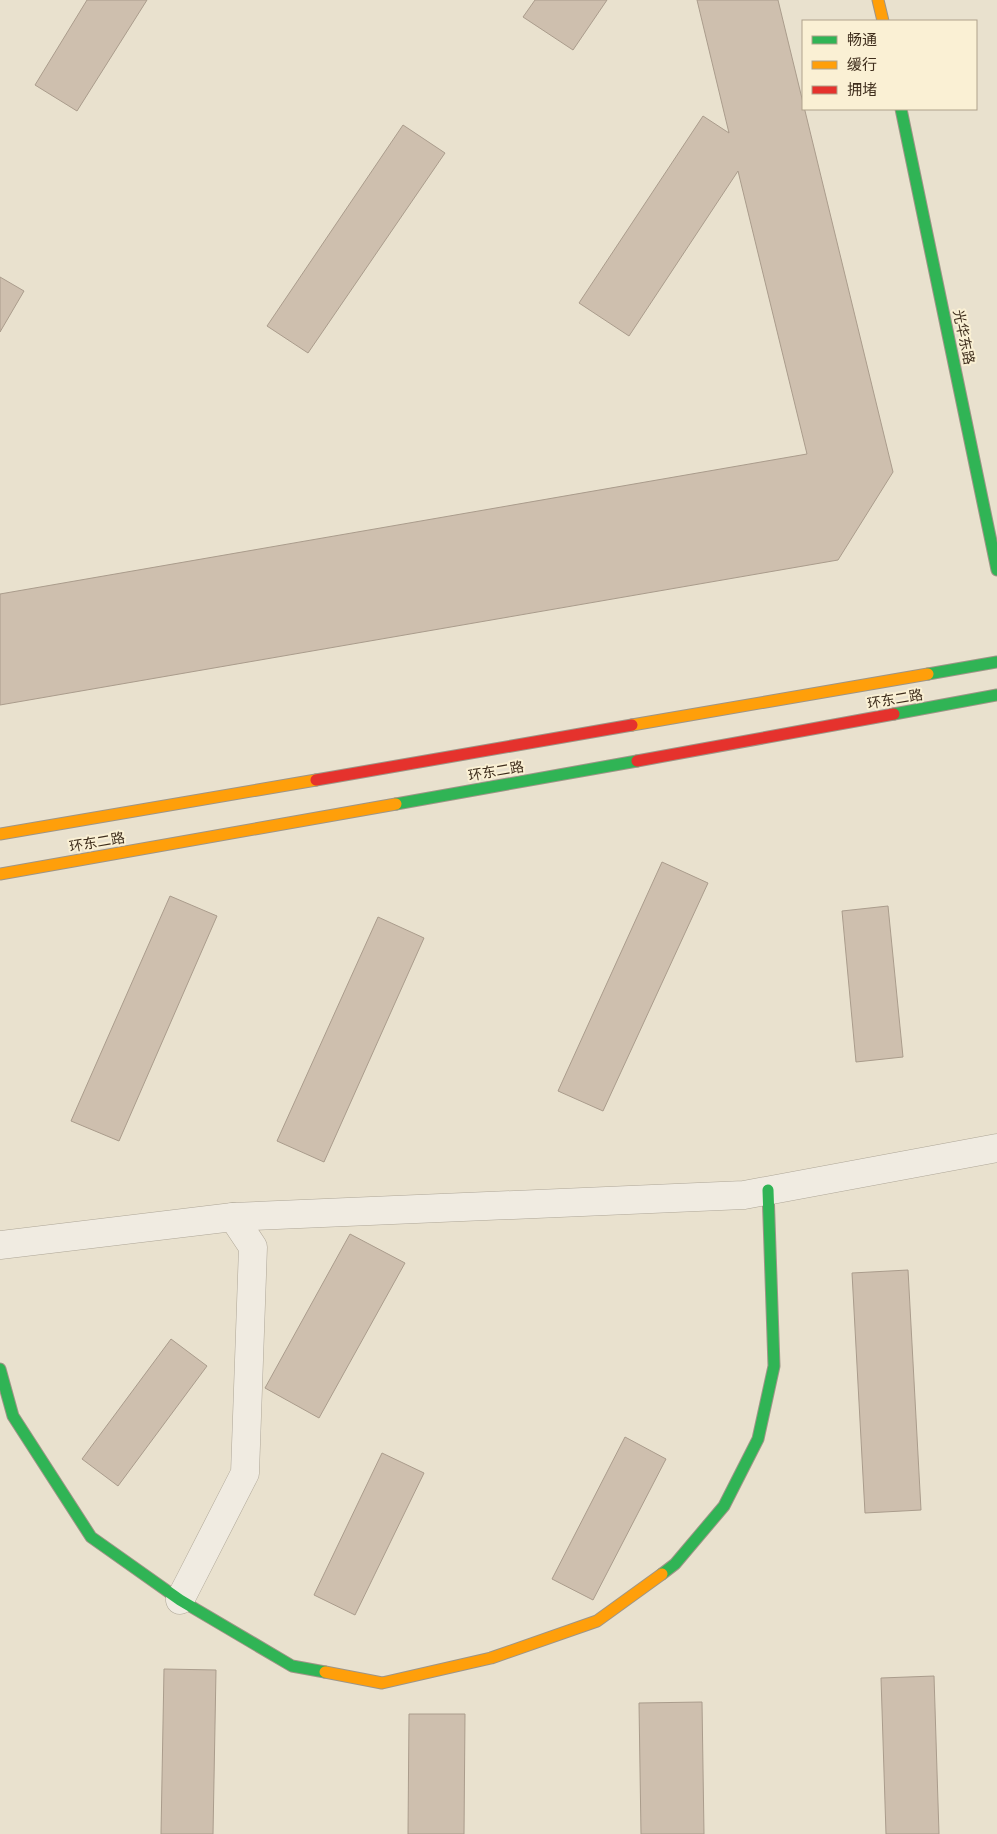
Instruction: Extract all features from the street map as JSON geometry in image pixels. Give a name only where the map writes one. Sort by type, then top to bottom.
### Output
[{"type":"main road","points":[[878,0],[883,20]]},
{"type":"main road","name":"光华东路","points":[[901,110],[997,570]]},
{"type":"main road","name":"环东二路","points":[[0,834],[997,662]]},
{"type":"main road","name":"环东二路","points":[[0,874],[241,833],[997,695]]},
{"type":"main road","points":[[0,1369],[13,1416],[91,1537],[180,1600],[292,1666],[382,1683],[491,1658],[597,1621],[676,1564],[724,1506],[758,1439],[774,1366],[768,1190]]},
{"type":"street","points":[[0,1245],[233,1217],[735,1196],[997,1148]]},
{"type":"street","points":[[180,1600],[245,1473],[253,1246],[233,1217]]},
{"type":"building","points":[[87,0],[147,0],[77,111],[35,85]]},
{"type":"building","points":[[535,0],[607,0],[573,50],[523,17]]},
{"type":"building","points":[[697,0],[778,0],[802,99],[802,110],[805,110],[893,472],[838,560],[0,705],[0,594],[807,454],[738,171],[629,336],[579,303],[703,116],[729,133]]},
{"type":"building","points":[[403,125],[445,153],[308,353],[267,326]]},
{"type":"building","points":[[0,277],[24,291],[0,332]]},
{"type":"building","points":[[662,862],[708,883],[603,1111],[558,1091]]},
{"type":"building","points":[[170,896],[217,916],[119,1141],[71,1121]]},
{"type":"building","points":[[888,906],[903,1057],[856,1062],[842,911]]},
{"type":"building","points":[[378,917],[424,938],[324,1162],[277,1141]]},
{"type":"building","points":[[350,1234],[405,1263],[319,1418],[265,1388]]},
{"type":"building","points":[[908,1270],[921,1510],[865,1513],[852,1273]]},
{"type":"building","points":[[171,1339],[207,1366],[118,1486],[82,1459]]},
{"type":"building","points":[[625,1437],[666,1459],[593,1600],[552,1579]]},
{"type":"building","points":[[382,1453],[424,1473],[355,1615],[314,1595]]},
{"type":"building","points":[[164,1669],[216,1670],[213,1834],[161,1834]]},
{"type":"building","points":[[934,1676],[939,1834],[886,1834],[881,1678]]},
{"type":"building","points":[[702,1702],[704,1834],[641,1834],[639,1703]]},
{"type":"building","points":[[409,1714],[465,1714],[464,1834],[408,1834]]},
{"type":"traffic: fast","points":[[901,110],[997,570]]},
{"type":"traffic: fast","points":[[928,674],[997,662]]},
{"type":"traffic: fast","points":[[894,714],[997,695]]},
{"type":"traffic: fast","points":[[396,804],[637,761]]},
{"type":"traffic: fast","points":[[662,1574],[675,1564],[724,1506],[758,1439],[774,1366],[768,1190]]},
{"type":"traffic: fast","points":[[0,1369],[13,1416],[91,1537],[180,1600],[292,1666],[325,1672]]},
{"type":"traffic: slow","points":[[878,0],[883,20]]},
{"type":"traffic: slow","points":[[632,725],[928,674]]},
{"type":"traffic: slow","points":[[0,834],[316,780]]},
{"type":"traffic: slow","points":[[0,874],[396,804]]},
{"type":"traffic: slow","points":[[325,1672],[382,1683],[491,1658],[597,1621],[662,1574]]},
{"type":"traffic: jam","points":[[637,761],[894,714]]},
{"type":"traffic: jam","points":[[316,780],[632,725]]}]
